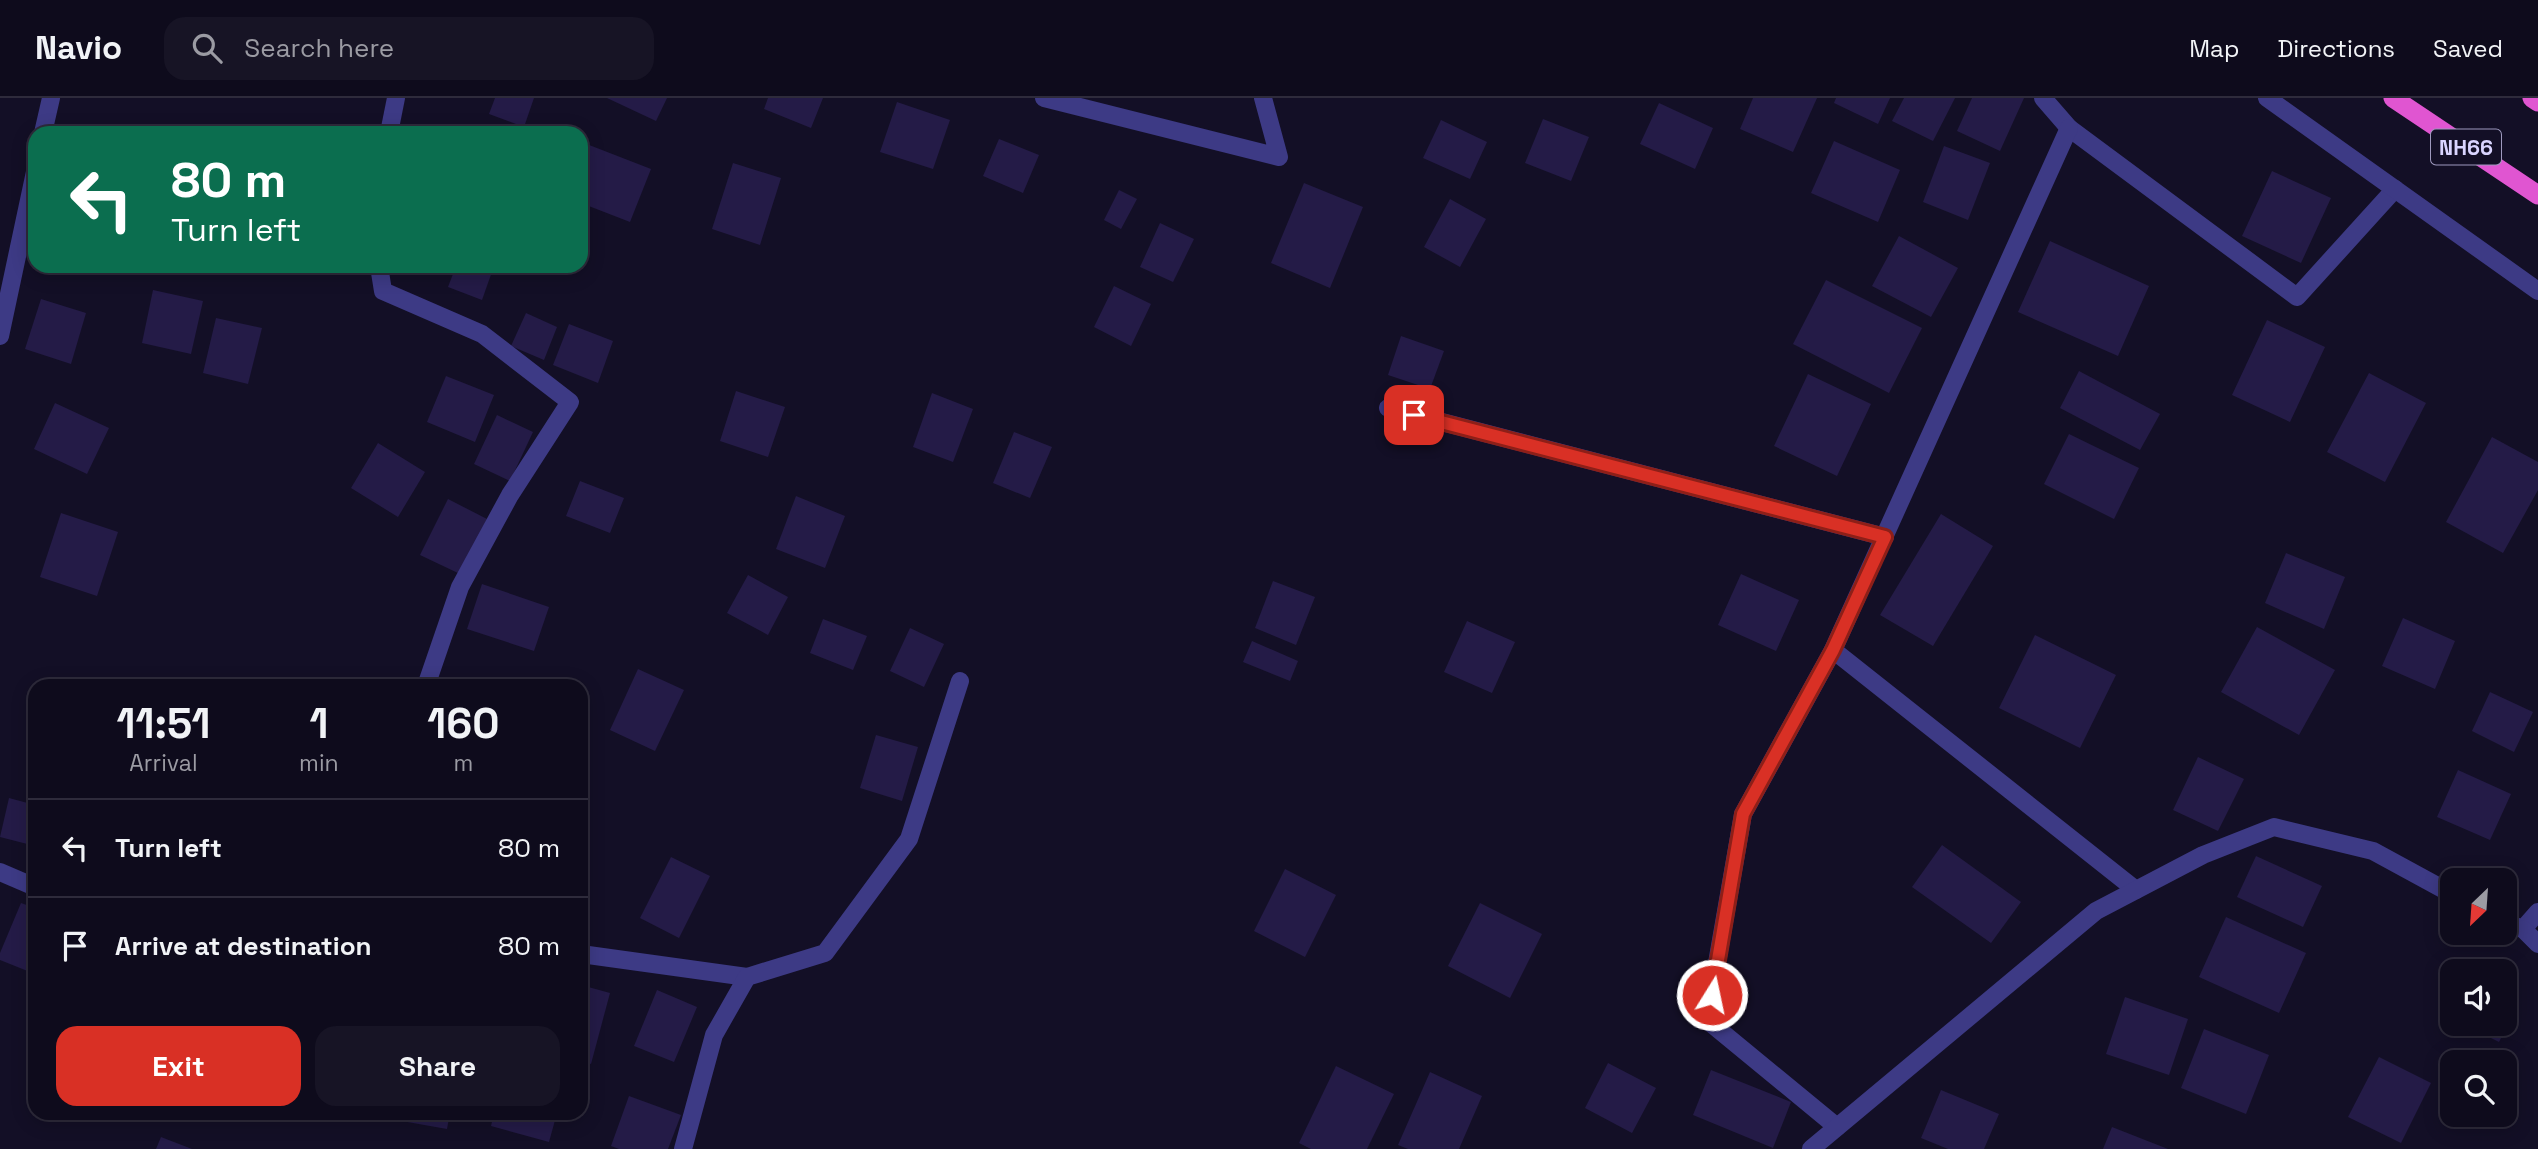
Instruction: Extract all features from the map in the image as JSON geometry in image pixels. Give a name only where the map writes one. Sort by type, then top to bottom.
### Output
[{"type":"highway","name":"NH66","points":[[2393,98],[2538,195]]},
{"type":"highway","points":[[2532,98],[2538,102]]},
{"type":"street","points":[[45,126],[51,98]]},
{"type":"street","points":[[390,126],[396,98]]},
{"type":"street","points":[[1044,98],[1279,157],[1263,98]]},
{"type":"street","points":[[2043,98],[2069,128],[2297,298],[2395,189]]},
{"type":"street","points":[[2267,98],[2538,291]]},
{"type":"street","points":[[1837,1127],[1707,1020],[1743,814],[1833,650],[2069,128]]},
{"type":"street","points":[[0,336],[28,205]]},
{"type":"street","points":[[380,273],[383,291],[481,334],[570,402],[510,495],[460,587],[428,679]]},
{"type":"street","points":[[1388,408],[1885,537]]},
{"type":"street","points":[[1833,650],[2136,890]]},
{"type":"street","points":[[588,955],[747,978],[825,953],[909,839],[960,681]]},
{"type":"street","points":[[1811,1149],[2096,911],[2203,855],[2274,827],[2373,851],[2440,887]]},
{"type":"street","points":[[0,872],[28,884]]},
{"type":"street","points":[[2523,929],[2538,912]]},
{"type":"street","points":[[2517,927],[2538,944]]},
{"type":"street","points":[[683,1149],[714,1035],[747,978]]},
{"type":"building","points":[[495,98],[534,98],[524,126],[489,114]]},
{"type":"building","points":[[607,98],[667,98],[656,121]]},
{"type":"building","points":[[768,98],[823,98],[811,128],[764,109]]},
{"type":"building","points":[[1753,98],[1817,98],[1793,152],[1740,129]]},
{"type":"building","points":[[1836,98],[1890,98],[1878,124],[1834,103]]},
{"type":"building","points":[[1904,98],[1955,98],[1933,141],[1892,121]]},
{"type":"building","points":[[1972,98],[2024,98],[2000,151],[1957,131]]},
{"type":"building","points":[[897,102],[950,120],[933,169],[880,152]]},
{"type":"building","points":[[1659,103],[1713,128],[1695,169],[1640,144]]},
{"type":"building","points":[[1543,119],[1589,137],[1571,181],[1525,163]]},
{"type":"building","points":[[1441,120],[1487,142],[1470,179],[1423,158]]},
{"type":"building","points":[[999,139],[1039,155],[1023,193],[983,176]]},
{"type":"building","points":[[1834,141],[1900,170],[1878,222],[1811,193]]},
{"type":"building","points":[[588,145],[651,169],[630,222],[588,206]]},
{"type":"building","points":[[1944,146],[1990,163],[1968,220],[1923,202]]},
{"type":"building","points":[[733,163],[781,178],[760,245],[712,229]]},
{"type":"building","points":[[2272,171],[2331,198],[2301,263],[2242,236]]},
{"type":"building","points":[[1304,183],[1363,207],[1330,288],[1271,263]]},
{"type":"building","points":[[1119,190],[1137,199],[1121,229],[1104,220]]},
{"type":"building","points":[[1450,199],[1486,219],[1460,267],[1424,247]]},
{"type":"building","points":[[1160,223],[1194,239],[1173,282],[1140,267]]},
{"type":"building","points":[[1899,236],[1958,268],[1931,317],[1872,286]]},
{"type":"building","points":[[2050,241],[2149,286],[2118,356],[2018,312]]},
{"type":"building","points":[[453,273],[492,273],[482,300],[448,287]]},
{"type":"building","points":[[1826,280],[1922,328],[1889,393],[1793,344]]},
{"type":"building","points":[[1114,286],[1151,304],[1131,346],[1094,327]]},
{"type":"building","points":[[153,290],[203,301],[191,354],[142,343]]},
{"type":"building","points":[[41,299],[86,313],[71,364],[25,349]]},
{"type":"building","points":[[526,313],[557,327],[544,360],[511,346]]},
{"type":"building","points":[[216,318],[262,328],[248,384],[203,373]]},
{"type":"building","points":[[2267,320],[2325,347],[2290,422],[2232,395]]},
{"type":"building","points":[[569,324],[613,341],[598,383],[553,365]]},
{"type":"building","points":[[1401,336],[1444,351],[1430,389],[1388,375]]},
{"type":"building","points":[[2079,371],[2160,414],[2140,450],[2060,408]]},
{"type":"building","points":[[2369,373],[2426,403],[2385,482],[2327,452]]},
{"type":"building","points":[[1808,374],[1871,404],[1837,476],[1774,446]]},
{"type":"building","points":[[446,376],[494,395],[475,442],[427,422]]},
{"type":"building","points":[[736,391],[785,407],[768,457],[720,441]]},
{"type":"building","points":[[932,393],[973,409],[953,462],[913,447]]},
{"type":"building","points":[[55,403],[109,428],[87,474],[34,449]]},
{"type":"building","points":[[497,415],[533,432],[510,481],[474,464]]},
{"type":"building","points":[[1014,432],[1052,447],[1030,498],[993,483]]},
{"type":"building","points":[[2069,434],[2139,468],[2114,519],[2044,484]]},
{"type":"building","points":[[2492,437],[2538,462],[2538,490],[2503,553],[2446,522]]},
{"type":"building","points":[[378,443],[425,472],[398,517],[351,488]]},
{"type":"building","points":[[580,481],[624,498],[610,533],[566,516]]},
{"type":"building","points":[[796,496],[845,516],[825,568],[776,549]]},
{"type":"building","points":[[448,499],[487,519],[460,574],[420,555]]},
{"type":"building","points":[[61,513],[118,532],[97,596],[40,577]]},
{"type":"building","points":[[1941,514],[1993,546],[1933,646],[1880,615]]},
{"type":"building","points":[[2286,553],[2345,577],[2324,629],[2265,603]]},
{"type":"building","points":[[1741,574],[1799,600],[1776,651],[1718,625]]},
{"type":"building","points":[[748,575],[788,597],[768,635],[727,613]]},
{"type":"building","points":[[1273,581],[1315,597],[1296,645],[1255,628]]},
{"type":"building","points":[[482,584],[549,607],[534,651],[467,629]]},
{"type":"building","points":[[2403,618],[2455,641],[2435,689],[2382,666]]},
{"type":"building","points":[[823,619],[867,636],[853,670],[810,653]]},
{"type":"building","points":[[1467,621],[1515,642],[1492,693],[1444,672]]},
{"type":"building","points":[[2257,627],[2335,670],[2299,735],[2221,692]]},
{"type":"building","points":[[910,628],[944,644],[924,687],[890,671]]},
{"type":"building","points":[[2035,635],[2116,675],[2080,748],[1999,708]]},
{"type":"building","points":[[1252,641],[1298,661],[1290,681],[1243,662]]},
{"type":"building","points":[[638,669],[684,690],[655,751],[610,730]]},
{"type":"building","points":[[2490,692],[2533,712],[2514,752],[2472,731]]},
{"type":"building","points":[[876,735],[918,747],[902,801],[860,788]]},
{"type":"building","points":[[2198,757],[2244,779],[2218,831],[2173,810]]},
{"type":"building","points":[[2458,770],[2511,794],[2490,840],[2437,817]]},
{"type":"building","points":[[9,798],[28,803],[28,844],[0,837]]},
{"type":"building","points":[[1942,845],[2021,902],[1991,943],[1912,887]]},
{"type":"building","points":[[2256,856],[2322,886],[2303,927],[2237,897]]},
{"type":"building","points":[[671,857],[710,876],[679,938],[640,918]]},
{"type":"building","points":[[1285,869],[1336,895],[1305,957],[1254,931]]},
{"type":"building","points":[[21,903],[28,906],[28,971],[0,960],[0,953]]},
{"type":"building","points":[[1480,903],[1542,934],[1510,998],[1448,966]]},
{"type":"building","points":[[2226,917],[2306,953],[2279,1013],[2199,977]]},
{"type":"building","points":[[588,987],[610,993],[591,1064],[588,1063]]},
{"type":"building","points":[[657,990],[697,1007],[674,1062],[634,1046]]},
{"type":"building","points":[[2125,997],[2188,1019],[2169,1075],[2106,1054]]},
{"type":"building","points":[[2204,1029],[2269,1055],[2246,1114],[2181,1088]]},
{"type":"building","points":[[2487,1036],[2502,1036],[2499,1042]]},
{"type":"building","points":[[2379,1057],[2431,1083],[2401,1143],[2348,1117]]},
{"type":"building","points":[[1608,1063],[1656,1088],[1632,1133],[1585,1108]]},
{"type":"building","points":[[1336,1066],[1394,1094],[1367,1149],[1311,1149],[1299,1143]]},
{"type":"building","points":[[1711,1070],[1791,1102],[1773,1148],[1693,1115]]},
{"type":"building","points":[[1430,1072],[1482,1096],[1459,1149],[1408,1149],[1398,1145]]},
{"type":"building","points":[[1941,1090],[1999,1114],[1984,1149],[1948,1149],[1921,1138]]},
{"type":"building","points":[[629,1096],[681,1115],[668,1149],[619,1149],[611,1146]]},
{"type":"building","points":[[396,1120],[449,1120],[447,1129]]},
{"type":"building","points":[[492,1120],[555,1120],[549,1142],[491,1126]]},
{"type":"building","points":[[2112,1127],[2168,1149],[2103,1149]]},
{"type":"building","points":[[161,1137],[192,1149],[156,1149]]},
{"type":"route","points":[[1414,415],[1885,537],[1833,650],[1743,814],[1712,995]]}]
